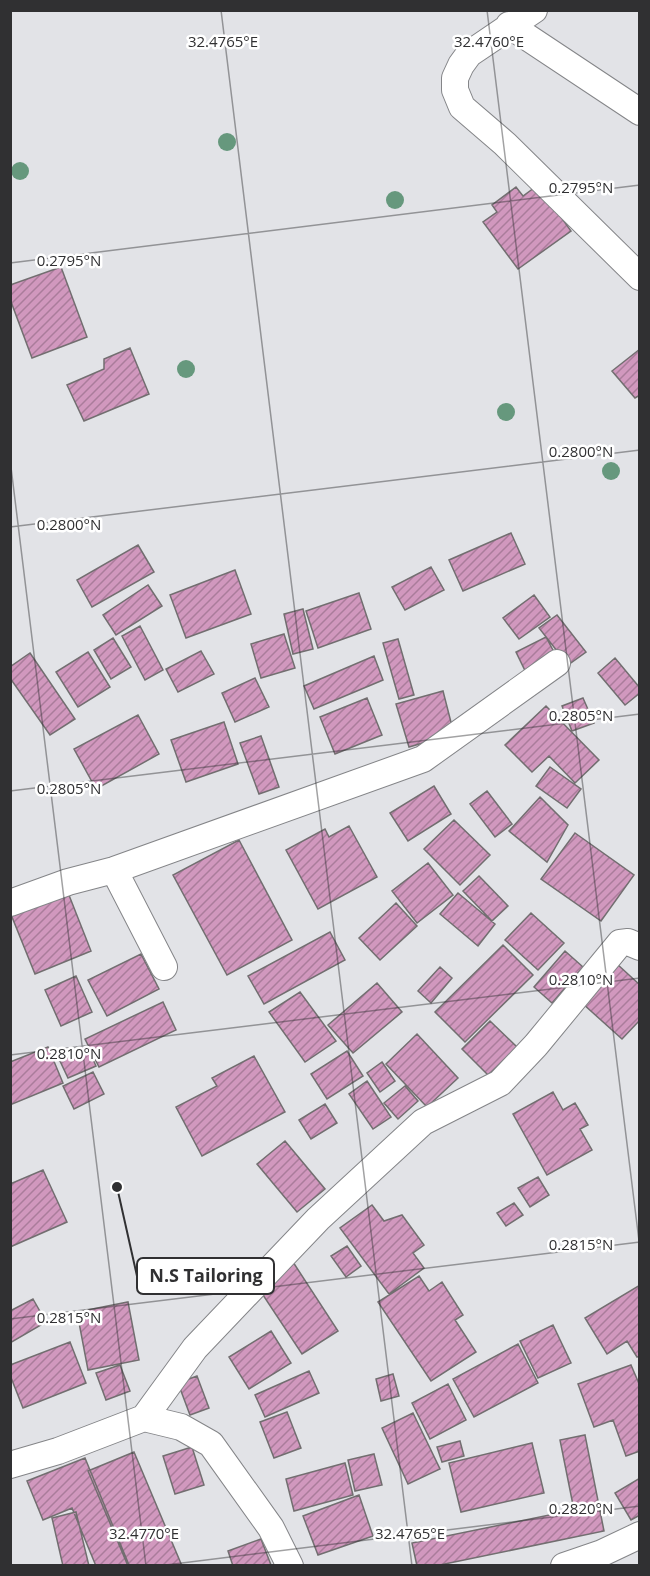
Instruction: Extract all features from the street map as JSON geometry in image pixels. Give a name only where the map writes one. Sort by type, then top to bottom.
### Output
[{"type":"street","points":[[534,10],[469,54],[460,65],[455,78],[455,90],[462,107],[505,144],[639,277]]},
{"type":"street","points":[[509,25],[639,112]]},
{"type":"street","points":[[10,903],[68,882],[114,870],[423,759],[557,663]]},
{"type":"street","points":[[114,870],[164,967]]},
{"type":"street","points":[[10,1465],[58,1452],[144,1418],[195,1348],[318,1219],[423,1122],[501,1083],[536,1045],[620,943],[628,942],[639,947]]},
{"type":"street","points":[[144,1418],[181,1427],[211,1444],[271,1528],[290,1566]]},
{"type":"street","points":[[564,1566],[602,1553],[639,1535]]},
{"type":"building","points":[[538,185],[571,231],[518,269],[483,222],[497,212],[492,205],[516,187],[523,196]]},
{"type":"building","points":[[61,267],[87,337],[32,358],[10,299],[10,285]]},
{"type":"building","points":[[130,348],[149,394],[84,421],[67,385],[104,369],[104,359]]},
{"type":"building","points":[[640,349],[640,395],[635,398],[612,371]]},
{"type":"building","points":[[511,533],[525,564],[463,591],[449,560]]},
{"type":"building","points":[[138,545],[154,572],[92,607],[77,580]]},
{"type":"building","points":[[431,567],[444,590],[405,610],[392,587]]},
{"type":"building","points":[[235,570],[251,614],[186,638],[170,595]]},
{"type":"building","points":[[148,585],[162,606],[116,635],[103,615]]},
{"type":"building","points":[[359,593],[371,629],[318,648],[306,611]]},
{"type":"building","points":[[534,595],[550,617],[519,639],[503,618]]},
{"type":"building","points":[[303,609],[313,649],[293,654],[284,614]]},
{"type":"building","points":[[557,615],[586,652],[568,665],[539,628]]},
{"type":"building","points":[[140,626],[163,670],[145,680],[122,636]]},
{"type":"building","points":[[284,634],[295,668],[261,678],[251,644]]},
{"type":"building","points":[[546,637],[563,669],[532,685],[516,652]]},
{"type":"building","points":[[113,638],[131,667],[111,679],[94,650]]},
{"type":"building","points":[[398,639],[414,695],[399,699],[383,643]]},
{"type":"building","points":[[201,651],[214,674],[178,692],[166,669]]},
{"type":"building","points":[[88,652],[110,687],[78,707],[56,672]]},
{"type":"building","points":[[30,653],[75,719],[50,735],[10,678],[10,667]]},
{"type":"building","points":[[374,656],[383,680],[314,709],[304,686]]},
{"type":"building","points":[[615,658],[640,688],[640,693],[625,705],[598,673]]},
{"type":"building","points":[[255,678],[269,707],[235,722],[222,693]]},
{"type":"building","points":[[443,691],[454,734],[409,747],[396,704]]},
{"type":"building","points":[[367,698],[382,735],[335,754],[320,717]]},
{"type":"building","points":[[583,698],[594,723],[572,731],[562,706]]},
{"type":"building","points":[[546,706],[599,760],[575,783],[549,756],[532,772],[505,745]]},
{"type":"building","points":[[138,715],[159,754],[96,789],[74,749]]},
{"type":"building","points":[[224,722],[238,764],[186,782],[171,740]]},
{"type":"building","points":[[261,736],[279,787],[259,794],[240,743]]},
{"type":"building","points":[[550,767],[581,789],[567,808],[536,786]]},
{"type":"building","points":[[434,786],[451,814],[408,841],[390,813]]},
{"type":"building","points":[[487,791],[512,824],[495,837],[470,804]]},
{"type":"building","points":[[540,797],[568,825],[547,862],[509,831]]},
{"type":"building","points":[[454,820],[490,855],[460,885],[424,849]]},
{"type":"building","points":[[349,826],[377,877],[318,909],[286,850],[325,829],[329,837]]},
{"type":"building","points":[[575,833],[634,875],[601,921],[541,879]]},
{"type":"building","points":[[239,840],[292,940],[227,975],[173,875]]},
{"type":"building","points":[[428,863],[453,895],[417,923],[392,891]]},
{"type":"building","points":[[479,876],[508,906],[492,921],[463,891]]},
{"type":"building","points":[[65,885],[91,951],[35,974],[10,912]]},
{"type":"building","points":[[458,893],[495,924],[478,946],[440,914]]},
{"type":"building","points":[[396,903],[417,926],[380,960],[359,938]]},
{"type":"building","points":[[531,913],[564,943],[538,970],[505,940]]},
{"type":"building","points":[[330,932],[345,960],[264,1004],[248,976]]},
{"type":"building","points":[[503,945],[533,975],[465,1042],[435,1012]]},
{"type":"building","points":[[565,951],[583,967],[552,1003],[534,987]]},
{"type":"building","points":[[141,954],[159,989],[107,1016],[88,980]]},
{"type":"building","points":[[617,964],[640,985],[640,1020],[622,1039],[582,1003]]},
{"type":"building","points":[[440,967],[452,978],[431,1003],[418,991]]},
{"type":"building","points":[[76,976],[92,1012],[61,1026],[45,990]]},
{"type":"building","points":[[377,983],[402,1012],[353,1053],[328,1025]]},
{"type":"building","points":[[300,992],[336,1041],[305,1062],[269,1012]]},
{"type":"building","points":[[163,1002],[176,1030],[99,1067],[85,1039]]},
{"type":"building","points":[[490,1021],[517,1047],[488,1075],[462,1049]]},
{"type":"building","points":[[417,1034],[458,1078],[427,1107],[386,1064]]},
{"type":"building","points":[[48,1047],[63,1083],[10,1105],[10,1062]]},
{"type":"building","points":[[88,1048],[96,1066],[68,1078],[60,1061]]},
{"type":"building","points":[[347,1051],[363,1076],[327,1099],[311,1074]]},
{"type":"building","points":[[254,1056],[285,1112],[202,1156],[176,1107],[217,1086],[212,1078]]},
{"type":"building","points":[[382,1062],[395,1081],[380,1092],[367,1073]]},
{"type":"building","points":[[93,1072],[104,1094],[74,1109],[63,1086]]},
{"type":"building","points":[[367,1081],[391,1117],[373,1129],[349,1094]]},
{"type":"building","points":[[405,1086],[418,1101],[398,1119],[384,1103]]},
{"type":"building","points":[[553,1092],[563,1110],[575,1103],[588,1125],[580,1129],[592,1150],[547,1175],[513,1114]]},
{"type":"building","points":[[325,1104],[337,1123],[311,1139],[299,1120]]},
{"type":"building","points":[[285,1141],[325,1189],[297,1212],[257,1164]]},
{"type":"building","points":[[43,1170],[67,1222],[10,1247],[10,1184]]},
{"type":"building","points":[[538,1177],[549,1195],[530,1207],[518,1188]]},
{"type":"building","points":[[514,1203],[523,1215],[506,1226],[497,1213]]},
{"type":"building","points":[[372,1205],[384,1221],[402,1215],[424,1245],[413,1253],[424,1268],[389,1294],[340,1228]]},
{"type":"building","points":[[347,1246],[361,1266],[346,1277],[331,1256]]},
{"type":"building","points":[[293,1262],[338,1331],[302,1354],[257,1286]]},
{"type":"building","points":[[419,1276],[429,1291],[442,1282],[463,1315],[455,1320],[476,1352],[431,1381],[378,1302]]},
{"type":"building","points":[[640,1285],[640,1356],[637,1357],[627,1341],[607,1354],[585,1318]]},
{"type":"building","points":[[33,1299],[46,1322],[10,1343],[10,1311]]},
{"type":"building","points":[[128,1302],[139,1360],[88,1370],[77,1312]]},
{"type":"building","points":[[553,1325],[571,1363],[538,1378],[520,1341]]},
{"type":"building","points":[[271,1331],[291,1363],[249,1389],[229,1357]]},
{"type":"building","points":[[70,1342],[86,1383],[23,1408],[10,1375],[10,1365]]},
{"type":"building","points":[[518,1344],[538,1383],[474,1417],[453,1379]]},
{"type":"building","points":[[120,1365],[130,1391],[106,1400],[96,1373]]},
{"type":"building","points":[[631,1365],[640,1386],[640,1451],[626,1456],[613,1420],[594,1427],[578,1384]]},
{"type":"building","points":[[309,1371],[319,1393],[265,1417],[255,1395]]},
{"type":"building","points":[[393,1374],[399,1396],[381,1401],[376,1379]]},
{"type":"building","points":[[197,1376],[209,1408],[190,1415],[178,1383]]},
{"type":"building","points":[[448,1384],[466,1420],[430,1439],[412,1403]]},
{"type":"building","points":[[287,1412],[301,1448],[274,1458],[260,1422]]},
{"type":"building","points":[[413,1413],[440,1469],[408,1484],[382,1428]]},
{"type":"building","points":[[585,1435],[604,1531],[435,1566],[417,1566],[412,1543],[574,1510],[560,1440]]},
{"type":"building","points":[[460,1441],[464,1456],[442,1462],[437,1447]]},
{"type":"building","points":[[532,1443],[544,1493],[461,1512],[449,1463]]},
{"type":"building","points":[[192,1447],[204,1485],[175,1494],[163,1456]]},
{"type":"building","points":[[134,1452],[182,1566],[128,1566],[88,1471]]},
{"type":"building","points":[[374,1454],[382,1485],[355,1491],[348,1460]]},
{"type":"building","points":[[85,1458],[129,1565],[96,1566],[72,1508],[43,1520],[27,1481]]},
{"type":"building","points":[[345,1463],[353,1495],[294,1511],[286,1479]]},
{"type":"building","points":[[640,1478],[640,1515],[631,1520],[615,1493]]},
{"type":"building","points":[[359,1495],[373,1536],[318,1555],[303,1516]]},
{"type":"building","points":[[76,1512],[89,1566],[63,1566],[52,1518]]},
{"type":"building","points":[[261,1539],[271,1565],[233,1566],[228,1551]]},
{"type":"place","name":"N.S Tailoring","points":[[117,1187]]}]
